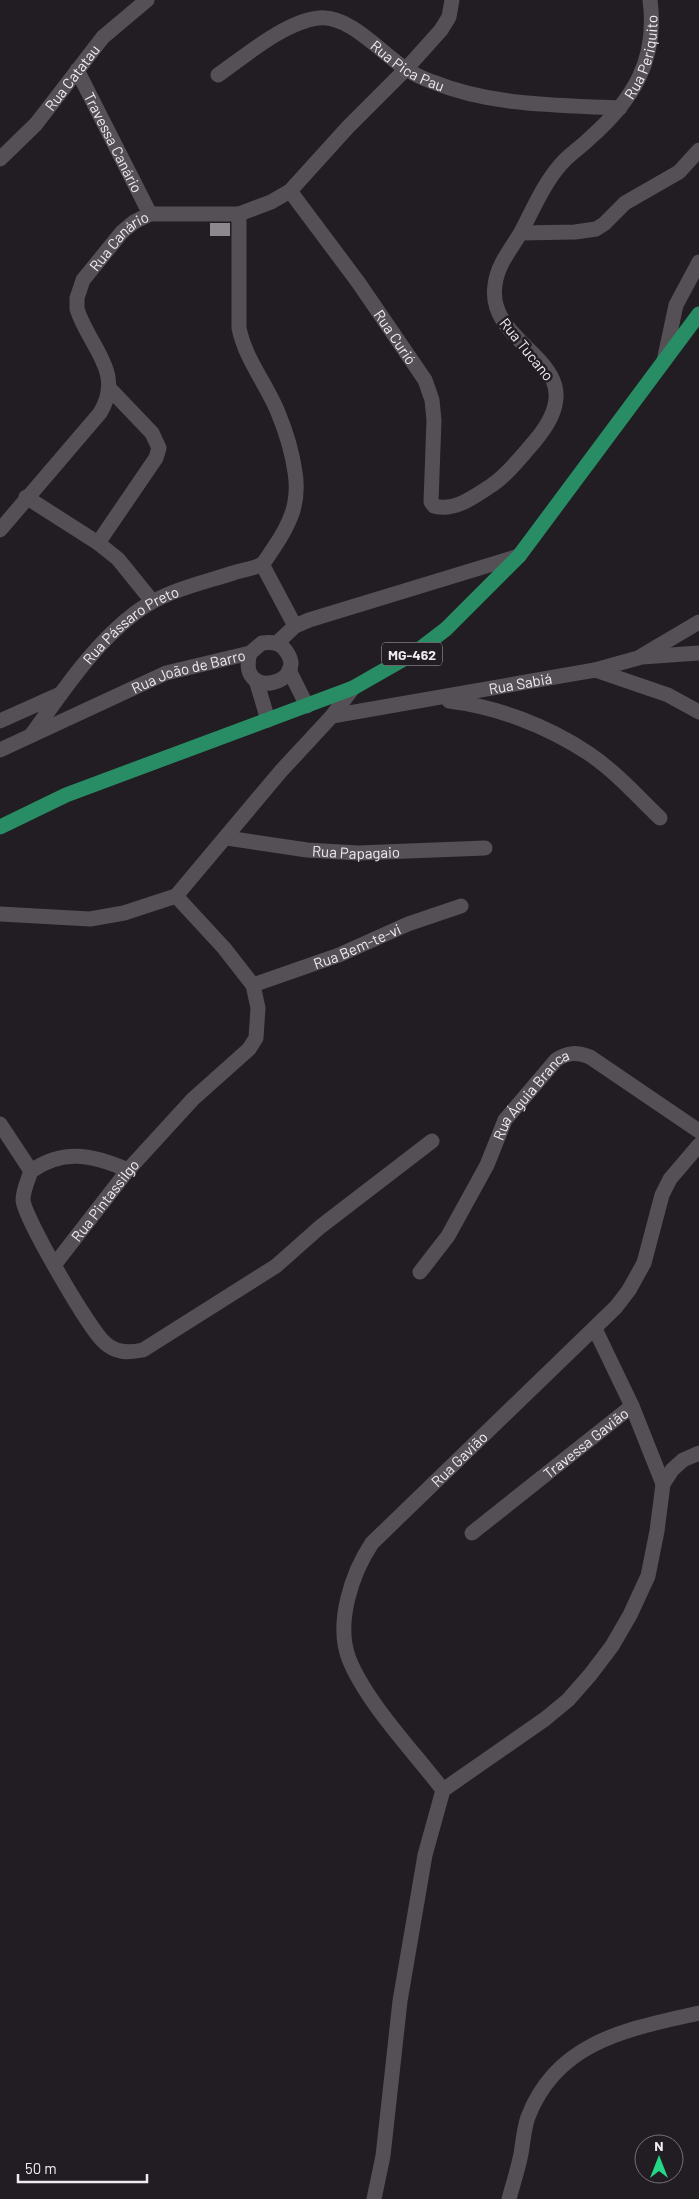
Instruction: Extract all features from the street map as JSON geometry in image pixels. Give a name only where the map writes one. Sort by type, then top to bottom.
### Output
[{"type":"main road","name":"MG-462","points":[[0,827],[66,796],[353,688],[416,652],[446,629],[519,556],[699,314]]},
{"type":"street","name":"Rua Catatau","points":[[0,159],[36,124],[126,7],[147,0]]},
{"type":"street","name":"Rua Canário","points":[[110,389],[103,362],[76,309],[76,298],[83,280],[122,232],[150,214],[239,214],[271,202],[290,191],[348,127],[406,70],[441,30],[448,17],[452,0]]},
{"type":"street","name":"Rua Periquito","points":[[620,108],[642,74],[648,58],[651,32],[650,0]]},
{"type":"street","name":"Rua Pica Pau","points":[[218,76],[294,26],[319,18],[334,18],[347,24],[406,70],[433,82],[491,99],[521,103],[620,108]]},
{"type":"street","name":"Travessa Canário","points":[[77,70],[150,214]]},
{"type":"street","name":"Rua Tucano","points":[[434,506],[444,508],[454,506],[471,499],[497,481],[546,427],[554,414],[556,399],[553,378],[500,317],[494,300],[494,284],[501,266],[542,192],[563,162],[591,138],[620,108]]},
{"type":"street","points":[[520,233],[575,232],[596,229],[629,200],[678,172],[699,150]]},
{"type":"street","name":"Rua Curió","points":[[290,191],[358,282],[425,380],[432,400],[434,420],[430,497],[434,506]]},
{"type":"street","points":[[239,214],[239,328],[242,344],[277,410],[295,471],[297,492],[295,510],[286,530],[262,564],[295,626]]},
{"type":"street","points":[[664,361],[676,305],[699,262]]},
{"type":"street","points":[[0,530],[26,497],[100,413],[110,389],[152,433],[159,448],[156,458],[98,543]]},
{"type":"street","points":[[26,497],[98,543],[118,559],[152,601]]},
{"type":"street","name":"Rua João de Barro","points":[[0,750],[166,673],[250,653],[262,643],[277,643],[295,626],[519,556]]},
{"type":"street","name":"Rua Pássaro Preto","points":[[32,734],[61,693],[112,633],[152,601],[189,585],[262,564]]},
{"type":"street","name":"Rua Sabiá","points":[[332,716],[595,670],[638,658],[699,622]]},
{"type":"street","points":[[277,643],[289,654],[289,670],[307,706]]},
{"type":"street","points":[[250,653],[248,662],[250,672],[256,680],[268,720]]},
{"type":"street","points":[[638,658],[699,653]]},
{"type":"street","points":[[256,680],[265,684],[275,684],[284,679],[289,670]]},
{"type":"street","points":[[595,670],[668,695],[699,712]]},
{"type":"street","points":[[0,914],[90,919],[124,913],[176,896],[227,838],[281,771],[332,716],[353,688]]},
{"type":"street","points":[[0,722],[61,693]]},
{"type":"street","points":[[433,699],[476,704],[506,713],[588,753],[605,766],[660,818]]},
{"type":"street","name":"Rua Papagaio","points":[[227,838],[307,850],[358,853],[485,848]]},
{"type":"street","name":"Rua Pintassilgo","points":[[55,1264],[128,1170],[193,1100],[249,1049],[256,1038],[259,1024],[253,985],[224,948],[176,896]]},
{"type":"street","name":"Rua Bem-te-vi","points":[[253,985],[339,955],[408,924],[461,906]]},
{"type":"street","name":"Rua Águia Branca","points":[[420,1272],[448,1236],[487,1165],[505,1120],[556,1060],[565,1055],[575,1053],[590,1057],[699,1131]]},
{"type":"street","points":[[0,1124],[31,1171]]},
{"type":"street","points":[[128,1170],[106,1161],[77,1156],[46,1161],[31,1171],[23,1199],[25,1211],[76,1303],[104,1343],[115,1350],[128,1353],[142,1350],[276,1266],[320,1227],[432,1142]]},
{"type":"street","name":"Rua Gavião","points":[[443,1790],[363,1688],[348,1658],[344,1635],[352,1582],[360,1561],[372,1543],[595,1329],[629,1290],[644,1263],[666,1187],[679,1166],[699,1145]]},
{"type":"street","name":"Travessa Gavião","points":[[472,1533],[632,1406],[595,1329]]},
{"type":"street","points":[[632,1406],[663,1484]]},
{"type":"street","points":[[374,2199],[382,2156],[405,1972],[425,1855],[443,1790],[545,1719],[568,1700],[612,1646],[630,1615],[648,1576],[657,1531],[663,1484],[672,1470],[683,1460],[699,1453]]},
{"type":"street","points":[[510,2199],[528,2118],[543,2086],[567,2059],[604,2040],[648,2025],[699,2014]]},
{"type":"building","points":[[210,223],[230,223],[230,236],[210,236]]}]
